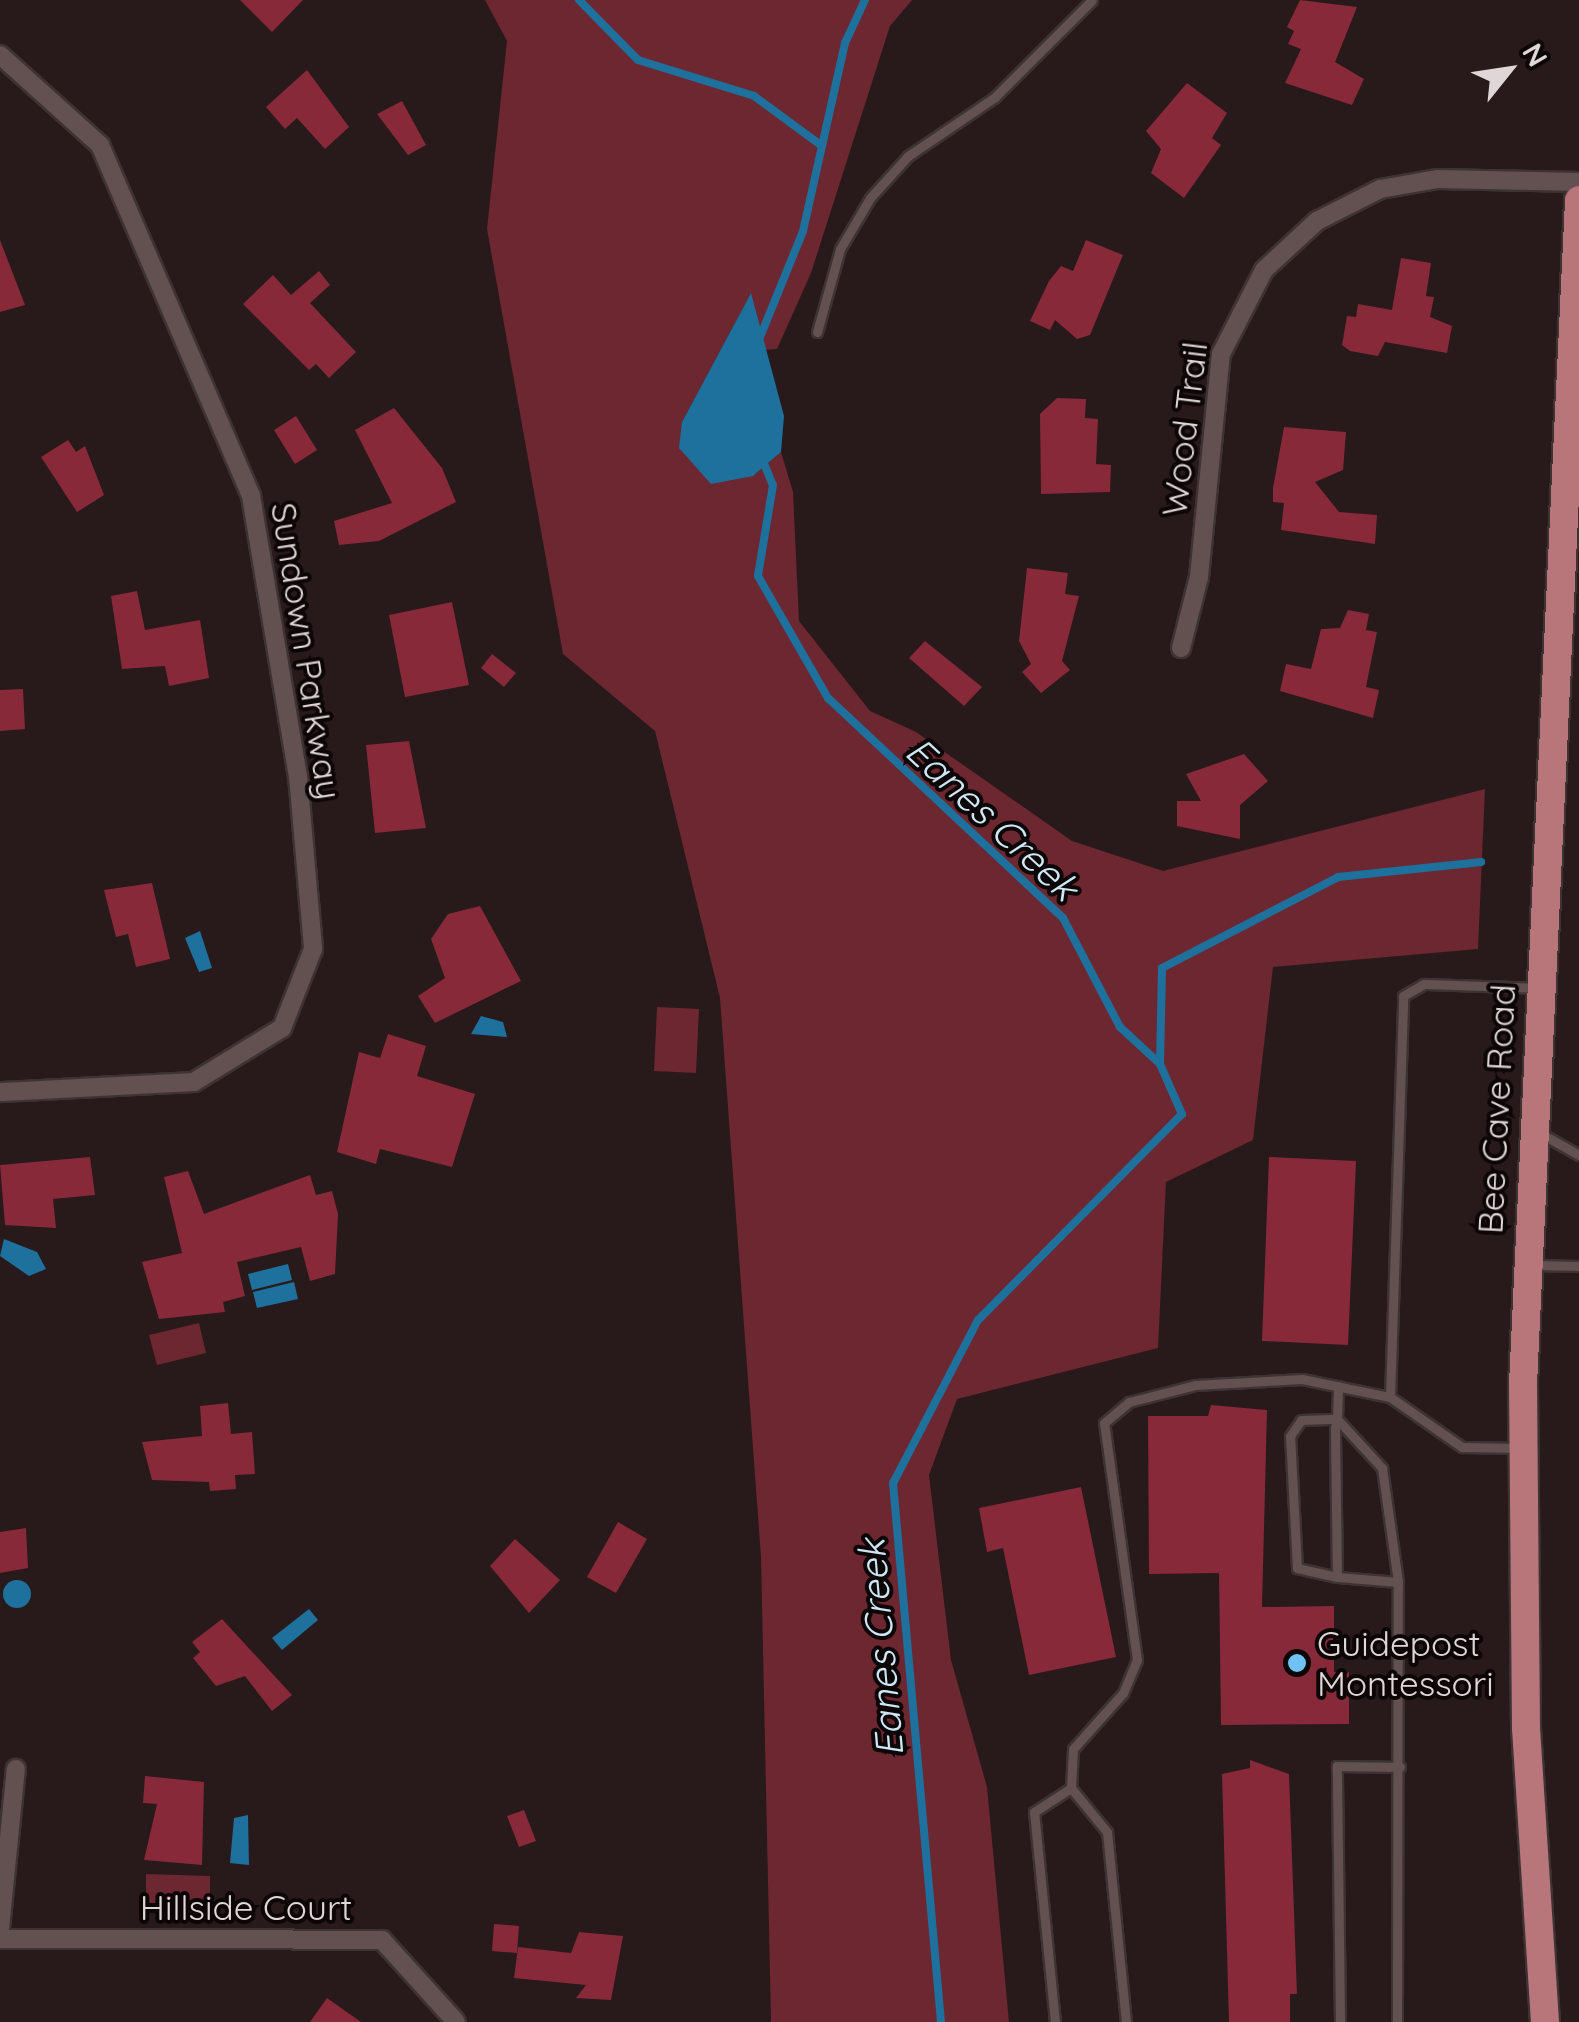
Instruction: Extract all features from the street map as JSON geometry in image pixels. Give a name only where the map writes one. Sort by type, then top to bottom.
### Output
[{"type":"main road","name":"Bee Cave Road","points":[[1544,2022],[1522,1448],[1539,988],[1574,414],[1579,200]]},
{"type":"street","name":"Sundown Parkway","points":[[0,55],[100,145],[251,496],[298,776],[312,950],[282,1028],[194,1082],[0,1092]]},
{"type":"street","name":"Wood Trail","points":[[1181,648],[1198,577],[1221,354],[1264,270],[1317,221],[1380,189],[1468,178],[1579,182]]},
{"type":"street","points":[[0,1928],[16,1769]]},
{"type":"street","name":"Hillside Court","points":[[0,1940],[382,1940],[456,2022]]},
{"type":"lane","points":[[817,332],[840,249],[870,198],[908,156],[994,98],[1092,0]]},
{"type":"lane","points":[[1390,1397],[1404,996],[1424,984],[1539,988]]},
{"type":"lane","points":[[1532,1128],[1579,1154]]},
{"type":"lane","points":[[1526,1264],[1579,1266]]},
{"type":"lane","points":[[1126,2022],[1107,1832],[1071,1788],[1073,1749],[1123,1693],[1137,1660],[1104,1423],[1130,1402],[1195,1385],[1338,1386],[1390,1397],[1462,1447],[1522,1448]]},
{"type":"lane","points":[[1337,1577],[1338,1386]]},
{"type":"lane","points":[[1336,1419],[1301,1420],[1290,1436],[1297,1568],[1337,1577],[1398,1582]]},
{"type":"lane","points":[[1336,1419],[1388,1480],[1398,1582],[1397,2022]]},
{"type":"lane","points":[[1340,2022],[1337,1766],[1400,1767]]},
{"type":"lane","points":[[1055,2022],[1034,1812],[1071,1788]]},
{"type":"shaded area","points":[[485,0],[912,0],[890,26],[811,273],[777,349],[761,350],[750,295],[682,422],[753,476],[781,452],[793,492],[799,621],[870,711],[916,732],[1072,841],[1163,871],[1485,789],[1478,949],[1273,967],[1253,1140],[1166,1182],[1158,1348],[957,1399],[929,1475],[951,1660],[987,1787],[1009,2022],[771,2022],[761,1557],[720,998],[655,731],[563,654],[487,229],[507,41]]},
{"type":"shaded area","points":[[657,1007],[699,1009],[696,1073],[654,1071]]},
{"type":"shaded area","points":[[199,1323],[206,1353],[157,1365],[149,1335]]},
{"type":"shaded area","points":[[146,1874],[210,1876],[210,1908],[146,1906]]},
{"type":"water","points":[[751,293],[784,416],[781,452],[753,476],[711,484],[679,448],[682,422]]},
{"type":"water","points":[[200,931],[212,968],[199,972],[185,938]]},
{"type":"water","points":[[481,1016],[503,1022],[507,1037],[471,1034]]},
{"type":"water","points":[[4,1239],[37,1252],[46,1269],[29,1276],[0,1256]]},
{"type":"water","points":[[288,1264],[292,1280],[252,1290],[248,1274]]},
{"type":"water","points":[[294,1282],[298,1299],[257,1308],[253,1292]]},
{"type":"water","points":[[17,1580],[27,1584],[31,1594],[27,1604],[17,1608],[7,1604],[3,1594],[7,1584]]},
{"type":"water","points":[[309,1609],[318,1620],[282,1650],[272,1638]]},
{"type":"water","points":[[248,1815],[249,1865],[230,1863],[234,1818]]},
{"type":"building","points":[[240,0],[303,0],[272,32]]},
{"type":"building","points":[[1300,0],[1357,7],[1335,62],[1364,79],[1352,105],[1285,83],[1301,49],[1288,44],[1294,31],[1287,27]]},
{"type":"building","points":[[307,70],[349,127],[325,149],[297,118],[285,129],[266,107]]},
{"type":"building","points":[[1187,83],[1227,113],[1212,138],[1221,145],[1184,198],[1151,173],[1161,149],[1146,131]]},
{"type":"building","points":[[402,101],[426,145],[408,155],[377,114]]},
{"type":"building","points":[[0,240],[25,305],[0,312]]},
{"type":"building","points":[[1086,240],[1123,255],[1090,335],[1077,339],[1055,320],[1050,330],[1030,321],[1049,281],[1061,266],[1073,271]]},
{"type":"building","points":[[1401,258],[1431,263],[1426,296],[1434,297],[1430,317],[1452,326],[1447,353],[1385,342],[1378,356],[1350,351],[1342,345],[1347,316],[1356,317],[1358,304],[1392,310]]},
{"type":"building","points":[[319,271],[330,285],[310,303],[356,352],[329,378],[316,364],[309,370],[243,304],[273,275],[291,295]]},
{"type":"building","points":[[1057,398],[1086,399],[1085,418],[1098,419],[1096,464],[1111,465],[1110,492],[1041,494],[1040,414]]},
{"type":"building","points":[[394,408],[442,468],[456,502],[379,541],[339,545],[334,521],[392,503],[355,430]]},
{"type":"building","points":[[296,416],[317,450],[295,464],[274,430]]},
{"type":"building","points":[[1284,427],[1346,432],[1343,470],[1315,482],[1339,512],[1377,515],[1375,544],[1281,530],[1284,503],[1273,502],[1273,488]]},
{"type":"building","points":[[68,440],[76,452],[85,446],[104,495],[77,512],[41,457]]},
{"type":"building","points":[[1027,568],[1068,573],[1065,594],[1079,596],[1062,661],[1070,670],[1041,693],[1022,672],[1031,664],[1019,641]]},
{"type":"building","points":[[137,591],[145,630],[200,620],[209,678],[169,686],[165,666],[122,669],[111,596]]},
{"type":"building","points":[[452,602],[469,685],[405,697],[389,615]]},
{"type":"building","points":[[1348,610],[1369,614],[1366,630],[1377,632],[1366,687],[1379,690],[1373,718],[1280,691],[1286,664],[1311,669],[1321,629],[1340,628]]},
{"type":"building","points":[[925,641],[982,687],[964,706],[909,658]]},
{"type":"building","points":[[492,654],[516,673],[504,687],[481,668]]},
{"type":"building","points":[[23,689],[25,729],[0,731],[0,690]]},
{"type":"building","points":[[409,741],[426,828],[375,833],[366,745]]},
{"type":"building","points":[[1244,754],[1268,781],[1240,805],[1240,839],[1177,826],[1177,801],[1201,801],[1186,774]]},
{"type":"building","points":[[152,883],[170,959],[136,967],[128,934],[116,937],[104,890]]},
{"type":"building","points":[[480,906],[521,981],[435,1023],[418,996],[445,978],[431,939],[448,914]]},
{"type":"building","points":[[388,1034],[426,1046],[417,1076],[475,1094],[452,1167],[380,1149],[376,1164],[337,1152],[359,1052],[380,1058]]},
{"type":"building","points":[[90,1157],[95,1195],[53,1199],[56,1228],[5,1225],[0,1165]]},
{"type":"building","points":[[1269,1157],[1356,1161],[1348,1345],[1262,1341]]},
{"type":"building","points":[[188,1171],[204,1214],[310,1175],[316,1195],[332,1191],[338,1214],[335,1274],[310,1281],[301,1247],[237,1262],[245,1296],[223,1302],[225,1312],[159,1319],[142,1262],[182,1253],[164,1177]]},
{"type":"building","points":[[228,1403],[231,1434],[252,1432],[255,1474],[235,1475],[236,1489],[210,1491],[209,1482],[152,1480],[142,1442],[202,1436],[200,1406]]},
{"type":"building","points":[[1211,1405],[1267,1410],[1262,1607],[1334,1606],[1334,1672],[1349,1672],[1349,1724],[1221,1725],[1219,1573],[1149,1574],[1148,1416],[1208,1416]]},
{"type":"building","points":[[1081,1487],[1116,1657],[1029,1675],[1003,1548],[987,1552],[979,1508]]},
{"type":"building","points":[[618,1522],[647,1539],[616,1593],[587,1577]]},
{"type":"building","points":[[26,1528],[28,1568],[0,1573],[0,1532]]},
{"type":"building","points":[[515,1539],[560,1580],[529,1613],[490,1566]]},
{"type":"building","points":[[222,1619],[292,1695],[272,1711],[245,1676],[216,1686],[193,1658],[200,1652],[192,1642]]},
{"type":"building","points":[[1250,1760],[1289,1774],[1297,1994],[1290,1994],[1290,2022],[1229,2022],[1222,1774],[1250,1768]]},
{"type":"building","points":[[145,1776],[204,1782],[202,1865],[144,1860],[157,1804],[143,1803]]},
{"type":"building","points":[[524,1810],[536,1841],[519,1847],[507,1816]]},
{"type":"building","points":[[494,1924],[519,1926],[517,1953],[492,1951]]},
{"type":"building","points":[[579,1932],[623,1936],[611,2000],[576,1998],[586,1985],[514,1978],[518,1947],[571,1953]]},
{"type":"building","points":[[327,1998],[361,2022],[310,2022]]},
{"type":"waterway","points":[[579,0],[638,60],[754,96],[822,146]]},
{"type":"waterway","name":"Eanes Creek","points":[[756,347],[803,231],[845,43],[865,0]]},
{"type":"waterway","name":"Eanes Creek","points":[[761,456],[773,485],[758,576],[828,698],[1063,918],[1120,1027],[1160,1064],[1182,1114],[978,1320],[893,1483],[941,2022]]},
{"type":"waterway","points":[[1160,1064],[1162,968],[1338,877],[1481,862]]},
{"type":"place","name":"Guidepost Montessori","points":[[1297,1663]]}]
